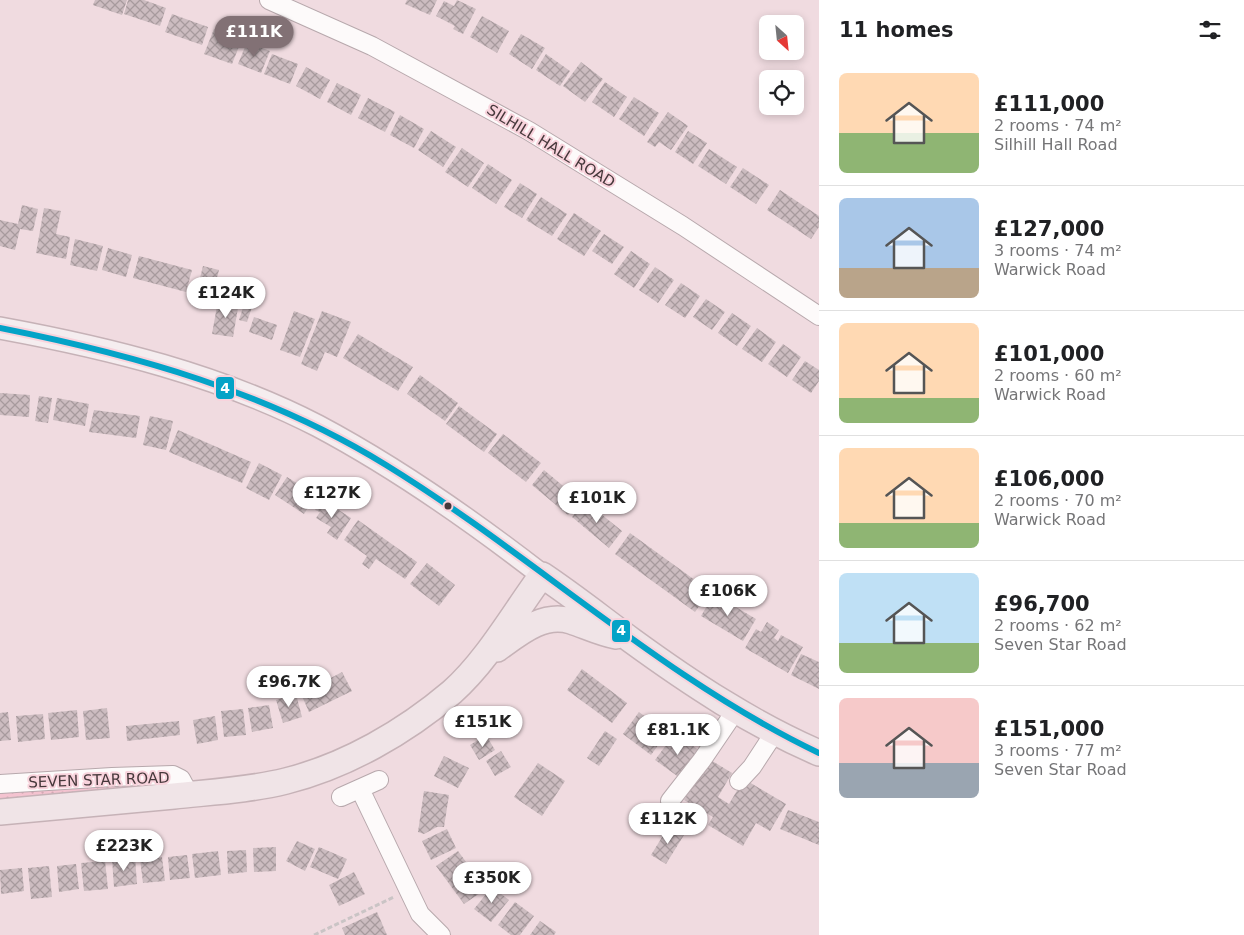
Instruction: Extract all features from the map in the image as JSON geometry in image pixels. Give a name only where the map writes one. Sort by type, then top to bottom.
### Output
[{"type":"highway","points":[[542,575],[570,593],[680,674],[736,710],[819,754]]},
{"type":"highway","name":"SEVEN STAR ROAD","points":[[0,812],[243,789],[287,781],[340,762],[379,744],[452,691],[482,660],[542,575]]},
{"type":"highway","name":"SEVEN STAR ROAD","points":[[482,660],[521,632],[535,624],[552,619],[569,620],[605,634],[630,639]]},
{"type":"main road","points":[[0,328],[112,352],[167,367],[267,403],[363,451],[470,521],[542,575]]},
{"type":"street","name":"SILHILL HALL ROAD","points":[[269,0],[372,46],[529,131],[683,226],[819,316]]},
{"type":"street","points":[[670,801],[702,760],[736,710]]},
{"type":"street","points":[[739,781],[752,767],[775,732]]},
{"type":"street","name":"SEVEN STAR ROAD","points":[[0,784],[173,775],[181,779],[189,794]]},
{"type":"street","points":[[341,797],[379,780]]},
{"type":"street","points":[[360,789],[420,914],[441,935]]},
{"type":"path","points":[[314,935],[408,891]]},
{"type":"shaded area","points":[[105,782],[168,784],[168,786],[0,803],[0,791]]},
{"type":"building","points":[[95,0],[127,0],[122,15],[93,5]]},
{"type":"building","points":[[128,0],[144,0],[166,8],[160,26],[124,14]]},
{"type":"building","points":[[407,0],[437,0],[430,15],[405,4]]},
{"type":"building","points":[[457,0],[476,9],[463,34],[453,29],[455,26],[436,16],[444,1],[454,6]]},
{"type":"building","points":[[172,14],[208,27],[202,45],[165,32]]},
{"type":"building","points":[[482,16],[509,31],[497,53],[470,37]]},
{"type":"building","points":[[214,29],[242,39],[232,64],[204,54]]},
{"type":"building","points":[[521,34],[545,48],[532,69],[509,54]]},
{"type":"building","points":[[247,42],[270,51],[261,73],[238,64]]},
{"type":"building","points":[[272,54],[298,64],[290,84],[264,74]]},
{"type":"building","points":[[546,54],[570,71],[560,86],[536,70]]},
{"type":"building","points":[[581,62],[603,79],[585,102],[563,86]]},
{"type":"building","points":[[306,67],[330,80],[320,99],[296,86]]},
{"type":"building","points":[[605,82],[627,97],[614,117],[592,102]]},
{"type":"building","points":[[337,83],[361,95],[351,115],[327,102]]},
{"type":"building","points":[[634,97],[659,113],[644,136],[619,119]]},
{"type":"building","points":[[368,98],[395,112],[385,132],[358,118]]},
{"type":"building","points":[[668,112],[688,126],[671,150],[659,142],[655,147],[647,142]]},
{"type":"building","points":[[400,115],[424,129],[414,148],[390,135]]},
{"type":"building","points":[[431,131],[456,147],[443,167],[418,150]]},
{"type":"building","points":[[688,131],[707,143],[693,164],[675,152]]},
{"type":"building","points":[[462,148],[484,163],[468,187],[445,172]]},
{"type":"building","points":[[709,149],[737,167],[726,184],[698,166]]},
{"type":"building","points":[[488,164],[512,180],[496,204],[472,188]]},
{"type":"building","points":[[743,168],[769,185],[756,204],[730,187]]},
{"type":"building","points":[[520,183],[537,194],[522,218],[504,207]]},
{"type":"building","points":[[780,190],[819,216],[819,227],[811,239],[767,210]]},
{"type":"building","points":[[541,197],[567,214],[552,236],[526,220]]},
{"type":"building","points":[[22,205],[38,209],[33,231],[20,229],[15,250],[0,246],[0,220],[18,224]]},
{"type":"building","points":[[44,208],[61,211],[56,234],[70,237],[66,259],[36,253]]},
{"type":"building","points":[[574,213],[601,231],[584,256],[557,239]]},
{"type":"building","points":[[604,234],[624,247],[612,264],[592,251]]},
{"type":"building","points":[[75,239],[103,246],[97,271],[70,265]]},
{"type":"building","points":[[108,248],[132,255],[126,277],[102,270]]},
{"type":"building","points":[[631,251],[650,264],[634,288],[614,274]]},
{"type":"building","points":[[139,256],[192,270],[186,292],[133,278]]},
{"type":"building","points":[[203,266],[219,270],[213,294],[197,290]]},
{"type":"building","points":[[655,267],[674,280],[658,303],[639,290]]},
{"type":"building","points":[[681,283],[700,296],[685,318],[665,305]]},
{"type":"building","points":[[248,292],[256,295],[247,322],[239,320]]},
{"type":"building","points":[[706,299],[725,312],[712,330],[693,317]]},
{"type":"building","points":[[227,300],[239,302],[233,337],[212,334],[217,306],[226,308]]},
{"type":"building","points":[[294,311],[315,319],[300,357],[280,350]]},
{"type":"building","points":[[322,311],[351,322],[337,357],[325,352],[317,371],[301,364]]},
{"type":"building","points":[[732,313],[751,326],[737,346],[718,333]]},
{"type":"building","points":[[254,317],[277,325],[272,340],[249,332]]},
{"type":"building","points":[[757,328],[776,342],[762,362],[742,349]]},
{"type":"building","points":[[358,334],[413,367],[398,391],[343,358]]},
{"type":"building","points":[[783,344],[801,357],[787,377],[768,364]]},
{"type":"building","points":[[805,361],[819,370],[819,381],[811,393],[792,380]]},
{"type":"building","points":[[420,375],[458,403],[445,421],[407,394]]},
{"type":"building","points":[[0,393],[30,395],[29,417],[0,415]]},
{"type":"building","points":[[39,396],[52,398],[48,423],[35,421]]},
{"type":"building","points":[[57,398],[89,404],[85,426],[53,420]]},
{"type":"building","points":[[459,406],[497,434],[484,452],[446,424]]},
{"type":"building","points":[[94,410],[140,416],[136,438],[89,432]]},
{"type":"building","points":[[150,416],[173,421],[166,450],[143,445]]},
{"type":"building","points":[[178,430],[251,462],[242,483],[169,452]]},
{"type":"building","points":[[503,434],[541,463],[526,482],[488,453]]},
{"type":"building","points":[[259,463],[282,475],[269,500],[246,488]]},
{"type":"building","points":[[544,470],[580,500],[568,515],[532,485]]},
{"type":"building","points":[[287,477],[316,495],[304,514],[275,495]]},
{"type":"building","points":[[322,499],[351,518],[337,540],[327,533],[331,527],[316,518],[320,512],[315,510]]},
{"type":"building","points":[[585,501],[622,531],[609,548],[572,517]]},
{"type":"building","points":[[358,520],[417,562],[405,579],[376,559],[369,569],[362,564],[367,556],[344,540]]},
{"type":"building","points":[[630,533],[710,591],[695,612],[615,554]]},
{"type":"building","points":[[427,563],[455,585],[439,606],[410,584]]},
{"type":"building","points":[[714,594],[756,619],[743,641],[701,616]]},
{"type":"building","points":[[767,622],[779,630],[774,638],[778,641],[781,635],[803,647],[788,673],[745,648],[756,629],[761,632]]},
{"type":"building","points":[[801,654],[819,662],[819,689],[791,675]]},
{"type":"building","points":[[582,669],[627,703],[612,723],[567,690]]},
{"type":"building","points":[[342,672],[352,691],[309,712],[301,694]]},
{"type":"building","points":[[296,694],[302,717],[283,723],[276,700]]},
{"type":"building","points":[[269,705],[273,728],[252,732],[248,708]]},
{"type":"building","points":[[107,708],[110,738],[86,740],[83,711]]},
{"type":"building","points":[[243,709],[246,735],[224,737],[221,711]]},
{"type":"building","points":[[77,710],[79,737],[51,740],[48,713]]},
{"type":"building","points":[[8,712],[11,740],[0,741],[0,713]]},
{"type":"building","points":[[639,712],[667,733],[651,755],[623,734]]},
{"type":"building","points":[[43,714],[45,739],[18,742],[16,716]]},
{"type":"building","points":[[215,716],[218,740],[197,744],[193,720]]},
{"type":"building","points":[[179,721],[180,735],[127,741],[126,726]]},
{"type":"building","points":[[605,731],[617,739],[599,766],[587,758]]},
{"type":"building","points":[[675,733],[700,751],[680,778],[655,760]]},
{"type":"building","points":[[486,735],[495,750],[479,760],[470,745]]},
{"type":"building","points":[[501,751],[511,767],[495,776],[486,761]]},
{"type":"building","points":[[444,756],[469,768],[458,788],[434,776]]},
{"type":"building","points":[[709,759],[732,773],[718,797],[729,804],[744,779],[786,804],[770,831],[756,823],[743,846],[708,825],[713,817],[684,800]]},
{"type":"building","points":[[538,763],[565,781],[542,816],[514,797]]},
{"type":"building","points":[[424,791],[449,795],[444,827],[437,827],[424,834],[418,832]]},
{"type":"building","points":[[788,810],[819,822],[819,845],[780,829]]},
{"type":"building","points":[[669,826],[684,835],[666,864],[651,855]]},
{"type":"building","points":[[447,829],[456,848],[431,860],[422,841]]},
{"type":"building","points":[[297,841],[315,849],[305,871],[286,861]]},
{"type":"building","points":[[276,847],[276,871],[254,872],[253,848]]},
{"type":"building","points":[[319,847],[347,859],[338,879],[310,867]]},
{"type":"building","points":[[246,850],[247,872],[228,874],[227,851]]},
{"type":"building","points":[[218,851],[221,875],[195,878],[192,854]]},
{"type":"building","points":[[458,851],[486,889],[464,904],[436,866]]},
{"type":"building","points":[[187,855],[190,878],[170,880],[168,857]]},
{"type":"building","points":[[135,857],[137,884],[114,887],[112,859]]},
{"type":"building","points":[[162,857],[165,881],[143,883],[140,859]]},
{"type":"building","points":[[105,861],[108,889],[84,891],[81,863]]},
{"type":"building","points":[[76,864],[79,889],[59,892],[57,866]]},
{"type":"building","points":[[49,866],[52,897],[31,899],[28,868]]},
{"type":"building","points":[[22,868],[24,891],[1,894],[0,870]]},
{"type":"building","points":[[354,872],[365,894],[339,906],[329,885]]},
{"type":"building","points":[[492,887],[509,900],[491,922],[474,909]]},
{"type":"building","points":[[515,902],[534,916],[520,935],[511,935],[498,925]]},
{"type":"building","points":[[377,912],[387,935],[345,935],[342,928]]},
{"type":"building","points":[[540,921],[556,932],[554,935],[530,935]]},
{"type":"transit line","name":"4","points":[[0,328],[101,351],[199,379],[248,397],[341,439],[441,500],[652,653],[706,689],[761,723],[819,753]]}]
